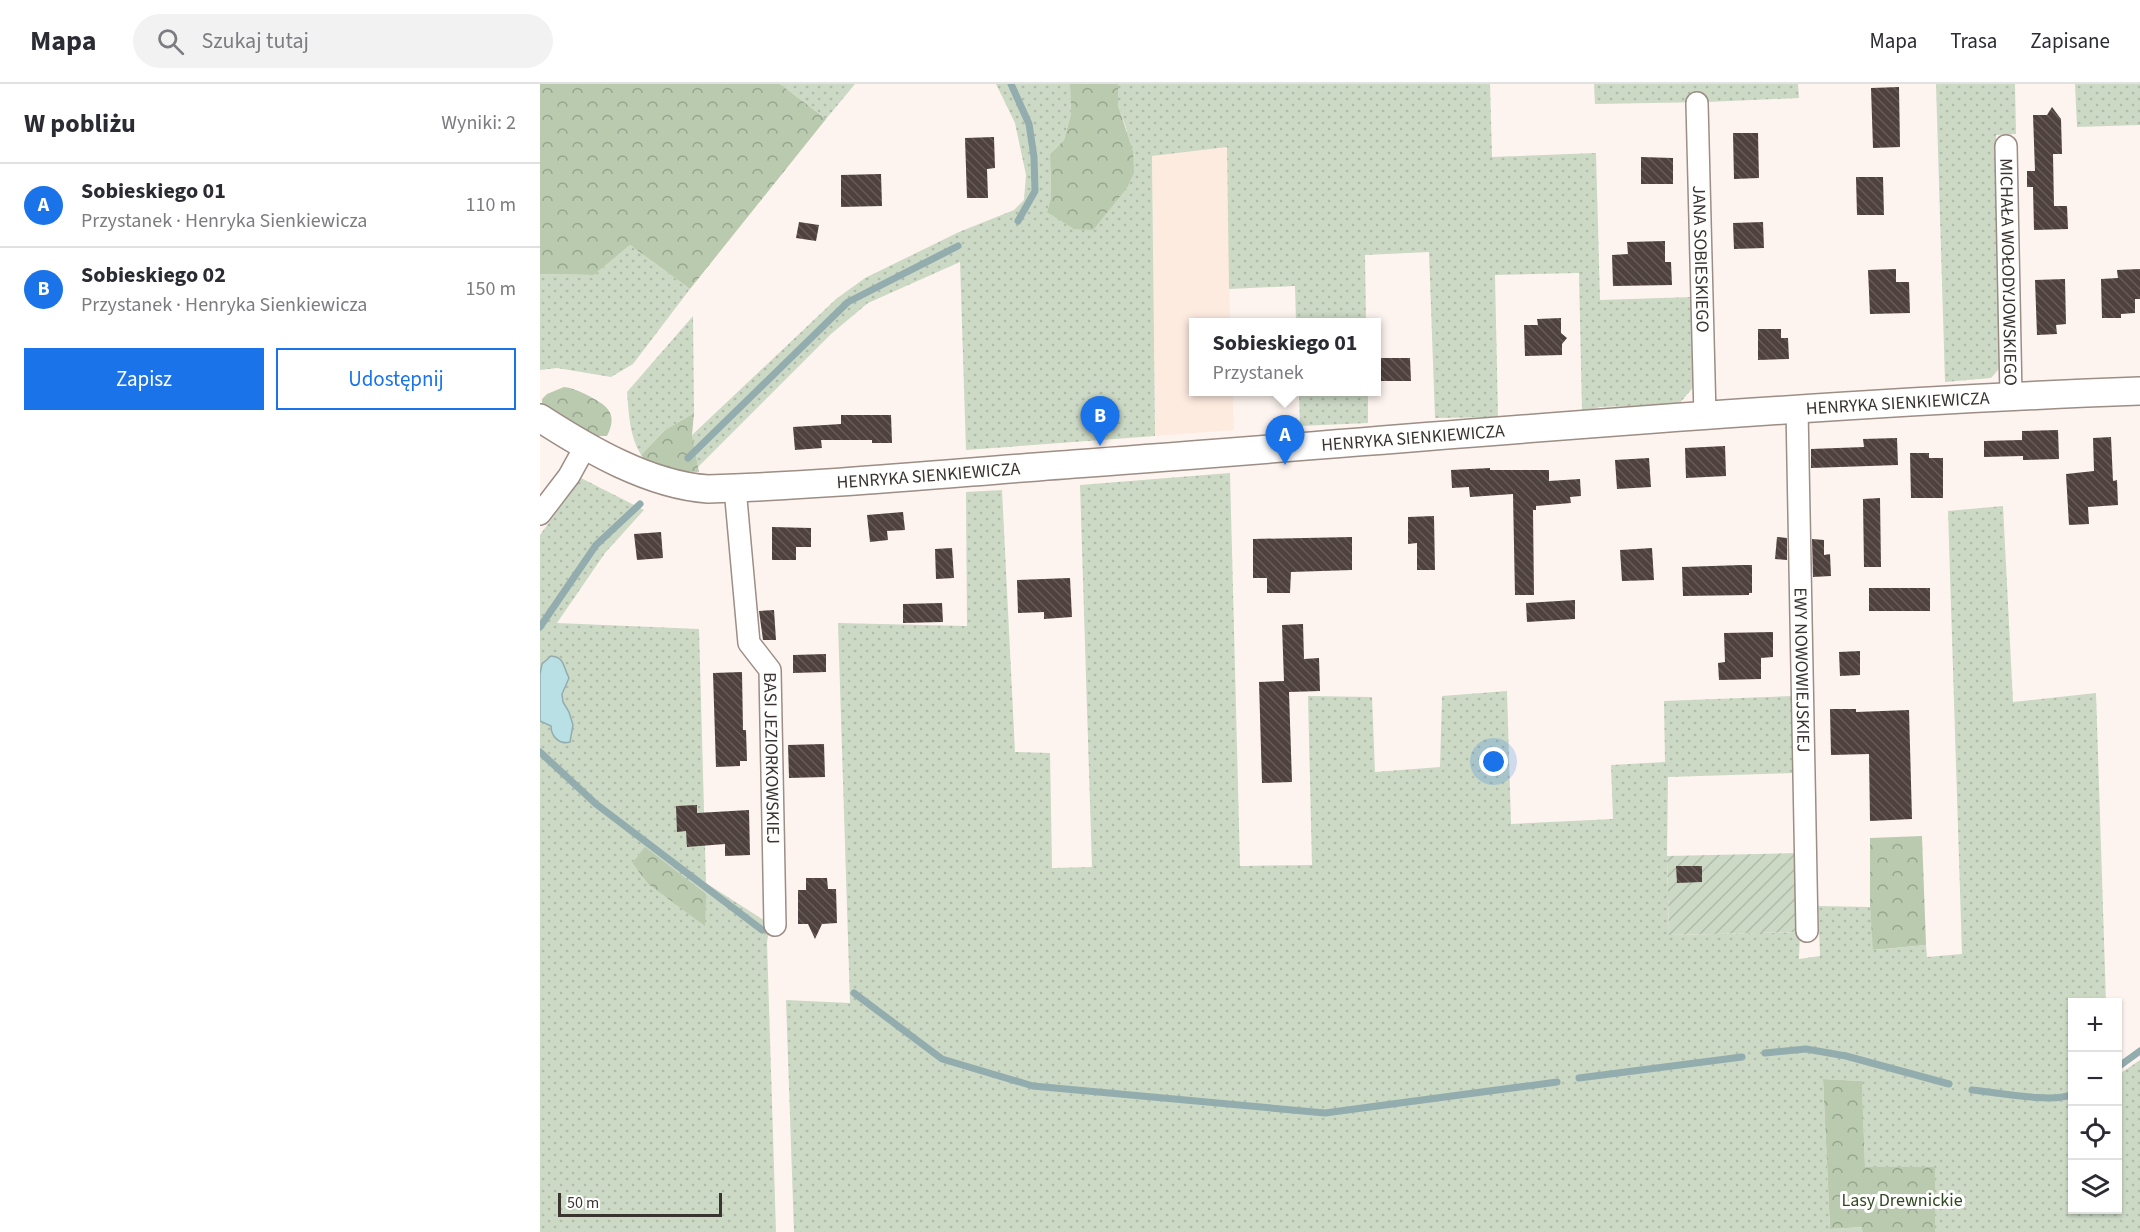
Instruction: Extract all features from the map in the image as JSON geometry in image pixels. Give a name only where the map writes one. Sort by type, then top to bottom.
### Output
[{"type":"street","name":"JANA SOBIESKIEGO","points":[[1697,103],[1705,416]]},
{"type":"street","name":"MICHAŁA WOŁODYJOWSKIEGO","points":[[2006,146],[2011,397]]},
{"type":"street","name":"HENRYKA SIENKIEWICZA","points":[[540,418],[585,447],[670,484],[687,488],[735,488],[1797,409],[2140,391]]},
{"type":"street","name":"EWY NOWOWIEJSKIEJ","points":[[1797,409],[1807,932]]},
{"type":"street","points":[[540,514],[569,476],[585,447]]},
{"type":"street","name":"BASI JEZIORKOWSKIEJ","points":[[735,488],[749,643],[770,670],[775,925]]},
{"type":"shaded area","points":[[1227,146],[1230,318],[1189,318],[1189,396],[1233,396],[1234,430],[1155,436],[1152,156]]},
{"type":"green space","points":[[540,84],[780,84],[826,119],[690,289],[630,245],[594,275],[540,274]]},
{"type":"green space","points":[[780,84],[855,84],[826,119]]},
{"type":"green space","points":[[996,84],[1070,84],[1071,114],[1064,140],[1050,154],[1051,197],[1047,212],[1127,131],[1118,105],[1118,84],[1490,84],[1492,157],[1596,153],[1600,300],[1693,297],[1696,384],[1679,404],[1601,407],[1582,411],[1579,273],[1495,275],[1498,417],[1435,418],[1429,252],[1365,255],[1366,318],[1296,318],[1295,286],[1229,289],[1227,147],[1152,156],[1155,436],[966,450],[960,262],[868,303],[831,334],[698,467],[692,435],[836,299],[865,278],[959,232],[1014,210],[1024,200],[1026,175],[1015,123]]},
{"type":"green space","points":[[1070,84],[1118,84],[1118,105],[1133,152],[1134,173],[1126,189],[1093,230],[1074,229],[1047,212],[1051,197],[1050,154],[1064,140],[1071,114]]},
{"type":"green space","points":[[1594,84],[1798,84],[1799,98],[1595,104]]},
{"type":"green space","points":[[1936,84],[2015,84],[2016,134],[1996,135],[2002,360],[1998,370],[1991,378],[1945,382]]},
{"type":"green space","points":[[2075,84],[2140,84],[2140,125],[2077,127]]},
{"type":"green space","points":[[630,245],[690,289],[633,364],[611,377],[557,368],[540,370],[540,274],[594,275]]},
{"type":"green space","points":[[693,316],[694,413],[665,430],[641,455],[632,432],[627,392]]},
{"type":"green space","points":[[564,387],[587,395],[609,410],[612,421],[607,436],[586,436],[542,407],[542,399],[547,394]]},
{"type":"green space","points":[[1299,396],[1368,396],[1368,423],[1300,426]]},
{"type":"green space","points":[[694,413],[692,435],[699,472],[655,471],[641,455],[665,430]]},
{"type":"green space","points":[[1230,473],[1240,866],[1312,865],[1308,696],[1372,697],[1375,772],[1440,767],[1442,696],[1507,691],[1511,824],[1613,819],[1611,765],[1665,762],[1664,701],[1793,696],[1797,773],[1668,777],[1667,856],[1669,935],[1800,932],[1799,959],[1820,956],[1818,906],[1870,907],[1874,950],[1926,945],[1927,957],[1962,954],[1948,511],[2003,506],[2013,702],[2096,693],[2106,998],[2068,998],[2068,1214],[2122,1214],[2122,1072],[2140,1060],[2140,1232],[1935,1232],[1935,1167],[1865,1167],[1862,1081],[1823,1079],[1830,1229],[1863,1227],[1863,1232],[794,1232],[786,1000],[850,1003],[838,623],[967,626],[966,492],[1002,490],[1015,752],[1050,753],[1052,868],[1092,867],[1080,485]]},
{"type":"green space","points":[[581,478],[644,510],[605,553],[557,623],[699,629],[706,883],[770,924],[767,942],[776,1232],[540,1232],[540,535]],"holes":[[[645,848],[705,925],[648,884],[632,863]]]},
{"type":"green space","points":[[1922,836],[1926,945],[1873,950],[1870,907],[1870,838]]},
{"type":"green space","points":[[645,847],[706,894],[705,926],[648,884],[632,863]]},
{"type":"green space","points":[[1798,853],[1800,932],[1669,935],[1667,856]]},
{"type":"green space","name":"Lasy Drewnickie","points":[[1823,1079],[1862,1081],[1865,1167],[1935,1167],[1935,1232],[1863,1232],[1862,1227],[1830,1229]]},
{"type":"water","points":[[551,656],[561,660],[569,678],[562,694],[573,725],[570,742],[566,743],[554,736],[551,726],[540,721],[540,674],[542,664]]},
{"type":"building","points":[[1899,87],[1900,147],[1873,148],[1871,88]]},
{"type":"building","points":[[2052,107],[2061,119],[2062,154],[2053,154],[2054,206],[2067,206],[2068,229],[2034,230],[2033,187],[2027,187],[2027,171],[2035,171],[2033,115],[2047,115]]},
{"type":"building","points":[[1733,133],[1758,133],[1759,178],[1734,179]]},
{"type":"building","points":[[994,137],[995,168],[987,169],[988,198],[967,198],[965,138]]},
{"type":"building","points":[[1641,157],[1673,158],[1673,184],[1641,184]]},
{"type":"building","points":[[881,174],[882,206],[841,207],[841,175]]},
{"type":"building","points":[[1856,177],[1883,177],[1884,215],[1857,215]]},
{"type":"building","points":[[799,222],[819,225],[816,241],[796,238]]},
{"type":"building","points":[[1763,222],[1764,248],[1734,249],[1733,223]]},
{"type":"building","points":[[1665,241],[1665,262],[1671,262],[1672,285],[1613,286],[1612,255],[1628,254],[1627,242]]},
{"type":"building","points":[[1896,269],[1896,282],[1909,282],[1910,313],[1870,314],[1868,270]]},
{"type":"building","points":[[2140,269],[2140,299],[2135,299],[2135,313],[2121,314],[2121,318],[2102,318],[2101,279],[2118,278],[2117,270]]},
{"type":"building","points":[[2065,279],[2066,324],[2056,325],[2057,334],[2037,335],[2035,280]]},
{"type":"building","points":[[1561,318],[1561,333],[1567,338],[1562,344],[1562,355],[1525,356],[1524,325],[1538,325],[1537,319]]},
{"type":"building","points":[[1758,329],[1781,329],[1781,338],[1788,338],[1789,359],[1758,360]]},
{"type":"building","points":[[1381,358],[1410,358],[1411,381],[1381,381]]},
{"type":"building","points":[[841,415],[891,415],[892,443],[872,443],[872,440],[821,440],[822,448],[795,450],[793,427],[841,424]]},
{"type":"building","points":[[2058,430],[2059,459],[2023,460],[2023,456],[1984,457],[1984,441],[2022,440],[2022,431]]},
{"type":"building","points":[[2111,437],[2113,481],[2117,480],[2118,505],[2088,507],[2089,524],[2069,525],[2066,474],[2094,471],[2093,438]]},
{"type":"building","points":[[1897,438],[1898,465],[1811,468],[1811,449],[1864,447],[1863,439]]},
{"type":"building","points":[[1725,446],[1726,476],[1686,478],[1685,448]]},
{"type":"building","points":[[1910,453],[1929,453],[1929,458],[1943,458],[1943,498],[1911,498]]},
{"type":"building","points":[[1649,458],[1651,487],[1617,489],[1615,460]]},
{"type":"building","points":[[1490,468],[1490,470],[1549,470],[1549,481],[1580,479],[1581,496],[1570,497],[1571,503],[1536,506],[1536,510],[1533,510],[1534,595],[1515,595],[1513,494],[1470,497],[1469,487],[1452,488],[1451,470]]},
{"type":"building","points":[[1880,498],[1881,567],[1864,567],[1863,499]]},
{"type":"building","points":[[903,512],[905,530],[887,531],[888,540],[870,542],[867,515]]},
{"type":"building","points":[[1434,516],[1435,570],[1417,570],[1417,543],[1408,544],[1408,517]]},
{"type":"building","points":[[772,527],[811,528],[811,547],[796,547],[796,560],[772,560]]},
{"type":"building","points":[[661,532],[663,558],[637,560],[634,534]]},
{"type":"building","points":[[1352,537],[1352,570],[1291,572],[1290,593],[1267,593],[1267,578],[1253,578],[1253,539]]},
{"type":"building","points":[[1777,537],[1787,538],[1787,560],[1775,559]]},
{"type":"building","points":[[1812,539],[1824,540],[1824,555],[1830,554],[1831,576],[1813,577]]},
{"type":"building","points":[[952,548],[954,578],[936,579],[935,549]]},
{"type":"building","points":[[1652,548],[1654,580],[1622,581],[1620,550]]},
{"type":"building","points":[[1752,565],[1752,593],[1749,595],[1683,596],[1682,567]]},
{"type":"building","points":[[1070,578],[1072,617],[1044,619],[1044,612],[1018,613],[1017,580]]},
{"type":"building","points":[[1869,588],[1930,588],[1930,611],[1869,611]]},
{"type":"building","points":[[1575,600],[1575,619],[1527,622],[1526,603]]},
{"type":"building","points":[[942,603],[943,622],[903,623],[903,604]]},
{"type":"building","points":[[774,610],[776,640],[763,640],[759,611]]},
{"type":"building","points":[[1303,624],[1304,659],[1319,658],[1320,691],[1289,692],[1292,782],[1262,783],[1259,682],[1284,681],[1282,625]]},
{"type":"building","points":[[1773,632],[1773,657],[1761,658],[1761,679],[1719,680],[1718,663],[1725,662],[1724,633]]},
{"type":"building","points":[[1860,651],[1860,675],[1840,676],[1839,652]]},
{"type":"building","points":[[826,654],[826,672],[793,673],[793,655]]},
{"type":"building","points":[[742,672],[743,730],[746,730],[747,761],[740,761],[740,766],[716,767],[713,673]]},
{"type":"building","points":[[1830,709],[1856,709],[1856,712],[1909,710],[1912,819],[1870,821],[1869,754],[1831,755]]},
{"type":"building","points":[[824,744],[825,777],[789,778],[788,745]]},
{"type":"building","points":[[697,805],[697,813],[749,810],[750,855],[725,856],[725,844],[687,847],[686,831],[677,832],[676,806]]},
{"type":"building","points":[[1676,866],[1702,866],[1702,882],[1677,883]]},
{"type":"building","points":[[806,878],[827,878],[828,889],[836,889],[837,923],[822,924],[815,939],[808,924],[798,924],[798,890],[806,890]]},
{"type":"waterway","points":[[1011,84],[1029,124],[1034,157],[1035,191],[1018,221]]},
{"type":"waterway","points":[[688,458],[848,302],[958,246]]},
{"type":"waterway","points":[[540,627],[596,545],[640,504]]},
{"type":"waterway","points":[[540,752],[596,804],[762,930]]},
{"type":"waterway","points":[[854,993],[942,1059],[1033,1086],[1325,1113],[1557,1082]]},
{"type":"waterway","points":[[1765,1053],[1806,1049],[1846,1056],[1949,1084]]},
{"type":"waterway","points":[[2122,1064],[2140,1051]]},
{"type":"waterway","points":[[1579,1078],[1742,1057]]},
{"type":"waterway","points":[[1972,1090],[2039,1098],[2068,1096]]},
{"type":"place","name":"Sobieskiego 02","points":[[1100,446]]},
{"type":"place","name":"Sobieskiego 01","points":[[1285,465]]}]
